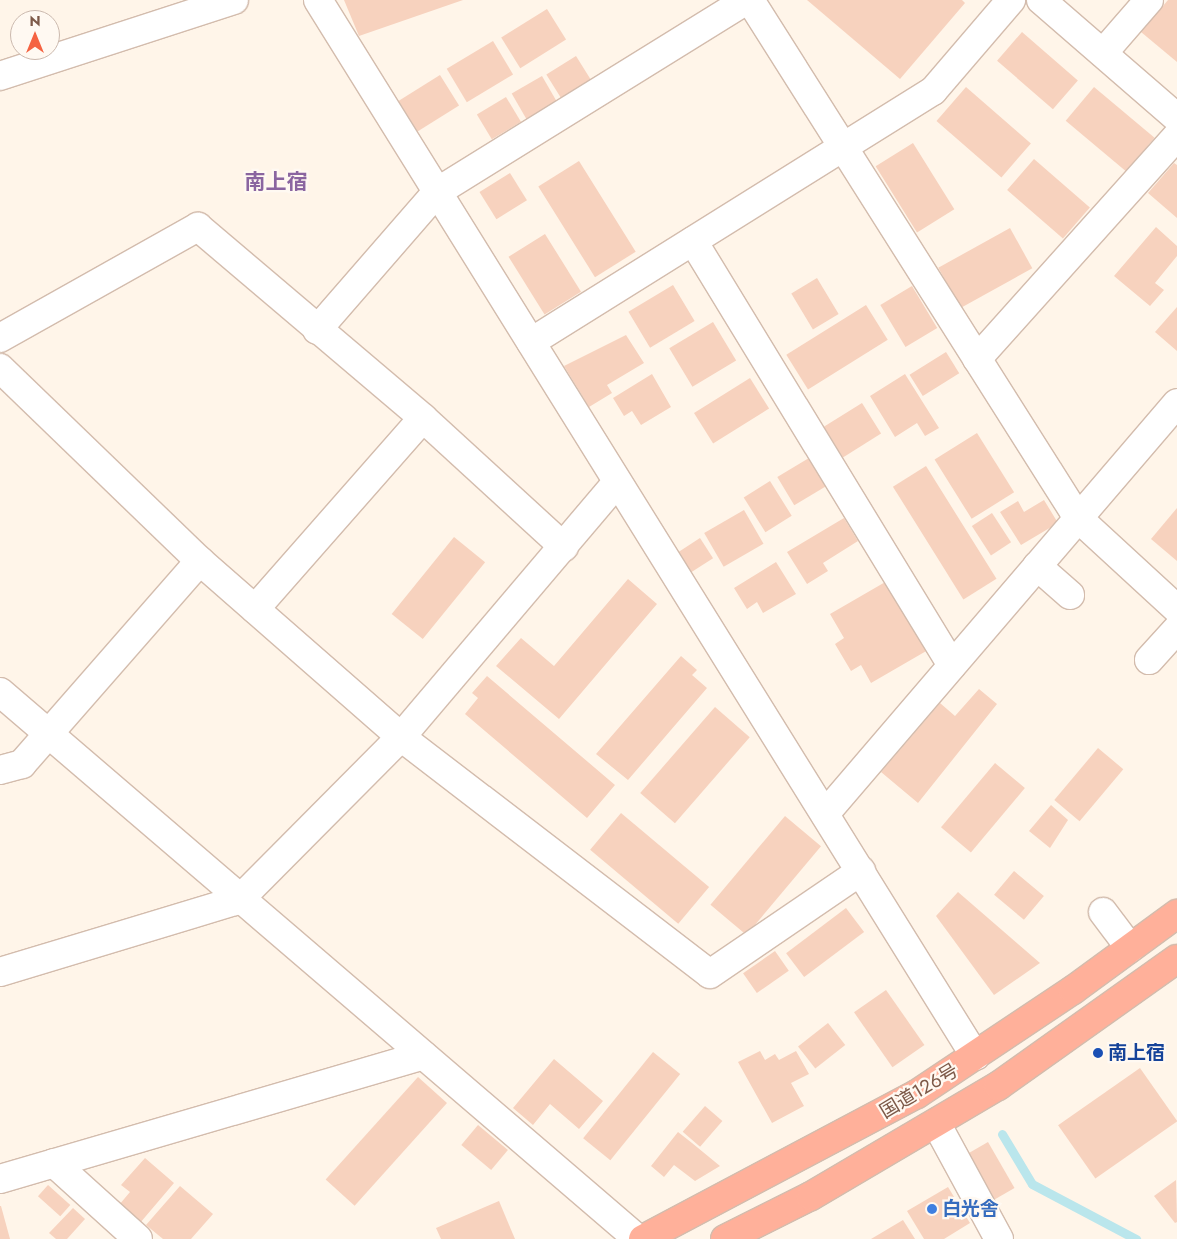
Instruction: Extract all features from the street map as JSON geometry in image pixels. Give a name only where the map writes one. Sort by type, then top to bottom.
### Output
[{"type":"highway","name":"国道126号","points":[[643,1239],[908,1099],[975,1056],[1177,914]]},
{"type":"highway","name":"国道126号","points":[[725,1239],[811,1196],[936,1123],[1112,1009],[1177,959]]},
{"type":"street","points":[[0,76],[234,0]]},
{"type":"street","points":[[318,0],[975,1056]]},
{"type":"street","points":[[317,330],[437,192],[749,0],[1078,518],[1177,609]]},
{"type":"street","points":[[531,342],[933,91],[1011,0]]},
{"type":"street","points":[[1042,0],[1177,118]]},
{"type":"street","points":[[1103,53],[1149,0]]},
{"type":"street","points":[[977,359],[1177,136]]},
{"type":"street","points":[[0,338],[198,227],[317,330],[423,418],[564,547]]},
{"type":"street","points":[[693,241],[952,665]]},
{"type":"street","points":[[0,368],[200,561],[401,737],[710,974],[860,871]]},
{"type":"street","points":[[825,814],[1177,403]]},
{"type":"street","points":[[256,609],[423,418]]},
{"type":"street","points":[[0,972],[239,900],[401,737],[564,547],[617,482]]},
{"type":"street","points":[[0,770],[22,764],[47,733],[200,561]]},
{"type":"street","points":[[1037,566],[1070,595]]},
{"type":"street","points":[[1149,660],[1177,629]]},
{"type":"street","points":[[0,692],[239,900],[638,1239]]},
{"type":"street","points":[[1103,912],[1130,948]]},
{"type":"street","points":[[0,1179],[422,1055]]},
{"type":"street","points":[[936,1123],[999,1239]]},
{"type":"street","points":[[54,1163],[138,1239]]},
{"type":"building","points":[[344,0],[463,0],[359,36]]},
{"type":"building","points":[[807,0],[962,0],[965,3],[900,79]]},
{"type":"building","points":[[1168,0],[1177,0],[1177,62],[1141,32]]},
{"type":"building","points":[[547,9],[566,40],[520,68],[501,38]]},
{"type":"building","points":[[1022,32],[1078,81],[1053,109],[997,61]]},
{"type":"building","points":[[493,41],[513,74],[467,102],[447,69]]},
{"type":"building","points":[[576,56],[592,82],[563,101],[546,75]]},
{"type":"building","points":[[440,75],[459,106],[418,131],[398,101]]},
{"type":"building","points":[[542,76],[557,102],[527,119],[512,94]]},
{"type":"building","points":[[966,87],[1031,143],[1001,177],[936,121]]},
{"type":"building","points":[[1094,87],[1155,138],[1126,171],[1066,121]]},
{"type":"building","points":[[506,97],[521,122],[492,139],[477,115]]},
{"type":"building","points":[[913,143],[954,209],[917,232],[876,166]]},
{"type":"building","points":[[1034,159],[1090,208],[1063,238],[1007,190]]},
{"type":"building","points":[[579,161],[636,252],[595,277],[538,186]]},
{"type":"building","points":[[1174,163],[1177,165],[1177,218],[1148,193]]},
{"type":"building","points":[[510,173],[527,200],[496,219],[479,192]]},
{"type":"building","points":[[1156,227],[1177,246],[1177,256],[1155,283],[1164,290],[1150,306],[1114,276]]},
{"type":"building","points":[[1010,228],[1032,268],[961,308],[938,268]]},
{"type":"building","points":[[545,234],[581,292],[545,314],[509,257]]},
{"type":"building","points":[[817,278],[839,314],[813,329],[791,293]]},
{"type":"building","points":[[673,285],[695,321],[650,348],[628,312]]},
{"type":"building","points":[[912,286],[937,328],[906,347],[880,305]]},
{"type":"building","points":[[866,305],[888,340],[808,390],[786,355]]},
{"type":"building","points":[[1177,307],[1177,351],[1155,332]]},
{"type":"building","points":[[713,322],[736,361],[692,387],[669,348]]},
{"type":"building","points":[[626,335],[644,363],[607,385],[612,393],[589,407],[564,366]]},
{"type":"building","points":[[946,352],[959,373],[923,396],[910,375]]},
{"type":"building","points":[[652,374],[671,407],[641,425],[632,411],[624,416],[613,398]]},
{"type":"building","points":[[905,374],[939,428],[925,436],[917,423],[895,437],[870,396]]},
{"type":"building","points":[[750,378],[769,409],[713,444],[694,413]]},
{"type":"building","points":[[862,403],[881,434],[843,457],[824,427]]},
{"type":"building","points":[[977,433],[1014,492],[972,519],[935,459]]},
{"type":"building","points":[[809,458],[826,486],[794,505],[777,477]]},
{"type":"building","points":[[926,466],[996,579],[963,599],[893,487]]},
{"type":"building","points":[[770,481],[792,516],[765,532],[744,497]]},
{"type":"building","points":[[1044,500],[1058,523],[1021,545],[1000,512],[1018,501],[1024,512]]},
{"type":"building","points":[[1177,508],[1177,561],[1151,539]]},
{"type":"building","points":[[744,510],[764,544],[724,567],[704,533]]},
{"type":"building","points":[[992,513],[1011,542],[991,555],[972,526]]},
{"type":"building","points":[[844,518],[858,541],[823,563],[828,571],[807,584],[787,552]]},
{"type":"building","points":[[454,537],[485,562],[423,639],[392,614]]},
{"type":"building","points":[[700,538],[713,558],[690,573],[677,553]]},
{"type":"building","points":[[776,562],[796,594],[763,613],[757,602],[747,609],[734,588]]},
{"type":"building","points":[[628,579],[657,604],[559,719],[496,666],[521,638],[554,666]]},
{"type":"building","points":[[887,581],[928,650],[871,683],[861,665],[851,671],[835,644],[844,638],[830,614]]},
{"type":"building","points":[[681,656],[697,670],[692,675],[707,688],[628,780],[596,754]]},
{"type":"building","points":[[487,676],[615,785],[587,818],[465,714],[478,698],[472,693]]},
{"type":"building","points":[[979,689],[997,704],[918,803],[881,772],[940,703],[955,716]]},
{"type":"building","points":[[715,707],[750,737],[675,823],[640,793]]},
{"type":"building","points":[[1098,748],[1123,769],[1080,821],[1054,800]]},
{"type":"building","points":[[995,763],[1025,788],[971,852],[941,827]]},
{"type":"building","points":[[1051,805],[1068,820],[1050,848],[1029,831]]},
{"type":"building","points":[[621,813],[709,887],[678,924],[590,850]]},
{"type":"building","points":[[785,816],[821,846],[746,935],[710,905]]},
{"type":"building","points":[[1014,871],[1044,896],[1024,920],[994,895]]},
{"type":"building","points":[[958,892],[1040,963],[994,995],[936,916]]},
{"type":"building","points":[[846,908],[864,932],[804,977],[786,953]]},
{"type":"building","points":[[775,951],[789,971],[757,993],[743,973]]},
{"type":"building","points":[[886,990],[924,1045],[892,1067],[854,1012]]},
{"type":"building","points":[[828,1023],[845,1045],[815,1068],[798,1046]]},
{"type":"building","points":[[760,1051],[765,1060],[775,1054],[779,1060],[796,1051],[809,1074],[791,1083],[804,1106],[772,1123],[738,1062]]},
{"type":"building","points":[[653,1052],[680,1074],[610,1160],[583,1138]]},
{"type":"building","points":[[554,1059],[603,1101],[579,1129],[550,1104],[533,1125],[513,1108]]},
{"type":"building","points":[[1140,1068],[1177,1121],[1095,1179],[1058,1125]]},
{"type":"building","points":[[418,1077],[447,1103],[355,1206],[326,1180]]},
{"type":"building","points":[[705,1106],[722,1121],[700,1147],[683,1132]]},
{"type":"building","points":[[478,1125],[508,1150],[491,1170],[461,1145]]},
{"type":"building","points":[[678,1132],[720,1166],[695,1181],[674,1165],[664,1177],[651,1166]]},
{"type":"building","points":[[988,1142],[1015,1188],[994,1200],[967,1154]]},
{"type":"building","points":[[145,1158],[174,1183],[140,1223],[119,1205],[130,1192],[121,1185]]},
{"type":"building","points":[[1176,1180],[1177,1222],[1175,1223],[1154,1196]]},
{"type":"building","points":[[48,1185],[70,1205],[60,1216],[38,1196]]},
{"type":"building","points":[[180,1186],[213,1214],[191,1239],[163,1239],[146,1225]]},
{"type":"building","points":[[948,1187],[970,1223],[944,1239],[924,1239],[907,1211]]},
{"type":"building","points":[[499,1201],[515,1239],[441,1239],[436,1228]]},
{"type":"building","points":[[1,1206],[10,1239],[0,1239]]},
{"type":"building","points":[[73,1208],[85,1219],[67,1239],[56,1239],[49,1233]]},
{"type":"building","points":[[903,1220],[915,1239],[871,1239]]},
{"type":"waterway","points":[[1002,1134],[1032,1184],[1136,1239]]},
{"type":"place","name":"南上宿","points":[[1098,1053]]},
{"type":"place","name":"白光舎","points":[[932,1209]]},
{"type":"district","name":"南上宿","points":[[276,182]]}]
